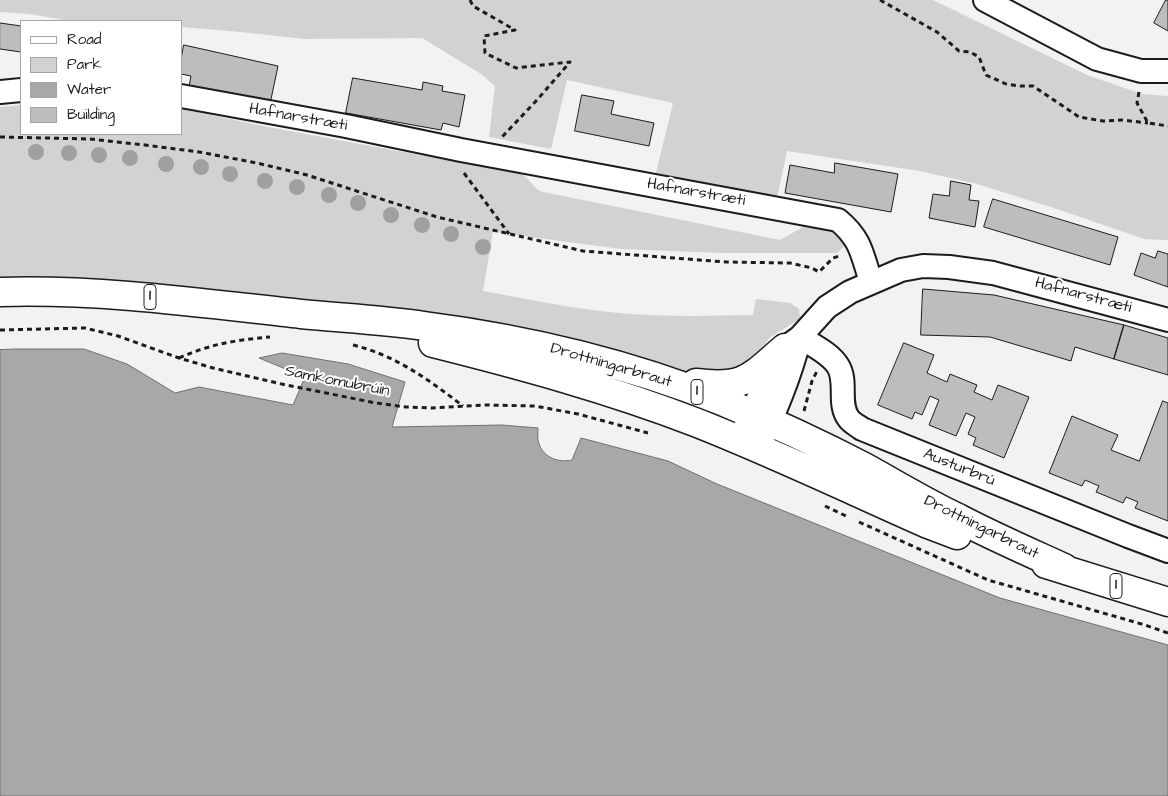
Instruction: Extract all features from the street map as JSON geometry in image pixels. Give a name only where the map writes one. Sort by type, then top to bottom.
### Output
[{"type":"highway","name":"Drottningarbraut","points":[[0,292],[91,293],[157,298],[423,326],[478,334],[604,362],[661,379],[761,418],[862,466],[957,518],[1064,568]]},
{"type":"highway","name":"Drottningarbraut","points":[[300,314],[433,343],[594,387],[692,421],[928,524],[1008,554],[1064,568],[1168,602]]},
{"type":"highway","points":[[661,379],[716,386],[732,385],[744,381],[755,374],[792,342]]},
{"type":"street","points":[[985,0],[1097,59],[1141,71],[1168,70]]},
{"type":"street","points":[[0,92],[20,90]]},
{"type":"street","name":"Hafnarstræti","points":[[182,96],[838,220],[852,232],[861,249],[871,282],[901,270],[923,266],[949,267],[993,273],[1168,320]]},
{"type":"street","points":[[748,445],[761,418],[792,370],[792,342],[826,308],[850,292],[871,282]]},
{"type":"street","name":"Austurbrú","points":[[792,342],[825,354],[839,366],[843,381],[844,405],[849,419],[862,429],[1128,536],[1168,550]]},
{"type":"path","points":[[470,0],[473,6],[515,30],[484,36],[485,53],[516,68],[570,62],[501,138],[498,157]]},
{"type":"path","points":[[880,0],[937,32],[959,50],[970,52],[979,57],[986,75],[1006,84],[1033,86],[1080,117],[1103,121],[1122,120],[1168,126]]},
{"type":"path","points":[[1141,71],[1137,103],[1148,123]]},
{"type":"path","points":[[0,137],[90,139],[145,144],[209,154],[307,175],[437,217],[583,252],[726,262],[790,263],[812,268],[819,272],[833,258],[861,249]]},
{"type":"path","points":[[462,172],[509,235]]},
{"type":"path","name":"Samkomubrúin","points":[[0,330],[85,328],[118,336],[179,358],[238,374],[376,403],[432,408],[535,406],[578,414],[649,433]]},
{"type":"path","points":[[179,358],[213,345],[271,336]]},
{"type":"path","points":[[350,344],[398,361],[427,378],[463,406]]},
{"type":"path","points":[[803,415],[812,381],[825,354]]},
{"type":"path","points":[[818,504],[988,580],[1168,633]]},
{"type":"green space","points":[[0,0],[933,0],[1087,75],[1142,94],[1168,96],[1168,240],[1144,239],[977,184],[920,171],[787,151],[777,198],[656,173],[673,103],[567,80],[551,149],[489,137],[495,86],[481,74],[422,38],[305,39],[182,27],[182,20],[64,20],[29,14],[0,12]]},
{"type":"green space","points":[[20,105],[20,135],[182,135],[182,109],[474,165],[518,169],[539,191],[780,240],[810,223],[834,228],[846,244],[837,253],[721,253],[621,249],[493,232],[483,291],[551,304],[636,314],[686,316],[753,315],[756,299],[790,303],[799,309],[800,319],[770,337],[752,363],[718,380],[674,369],[144,285],[37,278],[0,280],[0,107]]},
{"type":"water","points":[[84,349],[127,364],[175,393],[199,387],[293,405],[305,377],[259,358],[282,353],[348,364],[405,382],[392,427],[502,425],[538,428],[538,440],[541,449],[548,456],[557,460],[572,460],[581,438],[668,461],[717,484],[1000,598],[1168,645],[1168,796],[0,796],[0,350]]},
{"type":"building","points":[[1166,0],[1168,0],[1168,31],[1154,23]]},
{"type":"building","points":[[0,23],[20,26],[20,52],[0,49]]},
{"type":"building","points":[[184,45],[278,66],[270,104],[189,87],[191,76],[182,74]]},
{"type":"building","points":[[353,78],[422,90],[423,82],[443,86],[442,91],[465,95],[459,127],[443,123],[441,130],[346,113]]},
{"type":"building","points":[[582,95],[614,101],[611,114],[654,123],[649,146],[575,131]]},
{"type":"building","points":[[835,163],[898,174],[891,212],[785,193],[790,165],[834,173]]},
{"type":"building","points":[[951,181],[971,185],[969,200],[979,201],[975,227],[929,218],[933,194],[949,196]]},
{"type":"building","points":[[993,199],[1118,237],[1110,265],[984,227]]},
{"type":"building","points":[[1158,251],[1168,254],[1168,287],[1134,275],[1141,253],[1155,258]]},
{"type":"building","points":[[923,289],[994,295],[1124,325],[1114,359],[1075,347],[1071,361],[990,337],[921,335]]},
{"type":"building","points":[[1124,325],[1168,338],[1168,375],[1114,359]]},
{"type":"building","points":[[904,343],[934,355],[927,373],[947,382],[950,374],[977,385],[974,392],[992,400],[998,385],[1029,397],[1004,458],[973,445],[976,438],[968,434],[975,417],[966,413],[956,436],[929,425],[939,400],[930,396],[922,415],[915,412],[912,419],[878,405]]},
{"type":"building","points":[[1163,401],[1168,403],[1168,521],[1135,508],[1138,502],[1126,497],[1123,503],[1096,492],[1099,486],[1085,480],[1082,486],[1049,473],[1072,416],[1118,435],[1111,450],[1139,461]]}]
